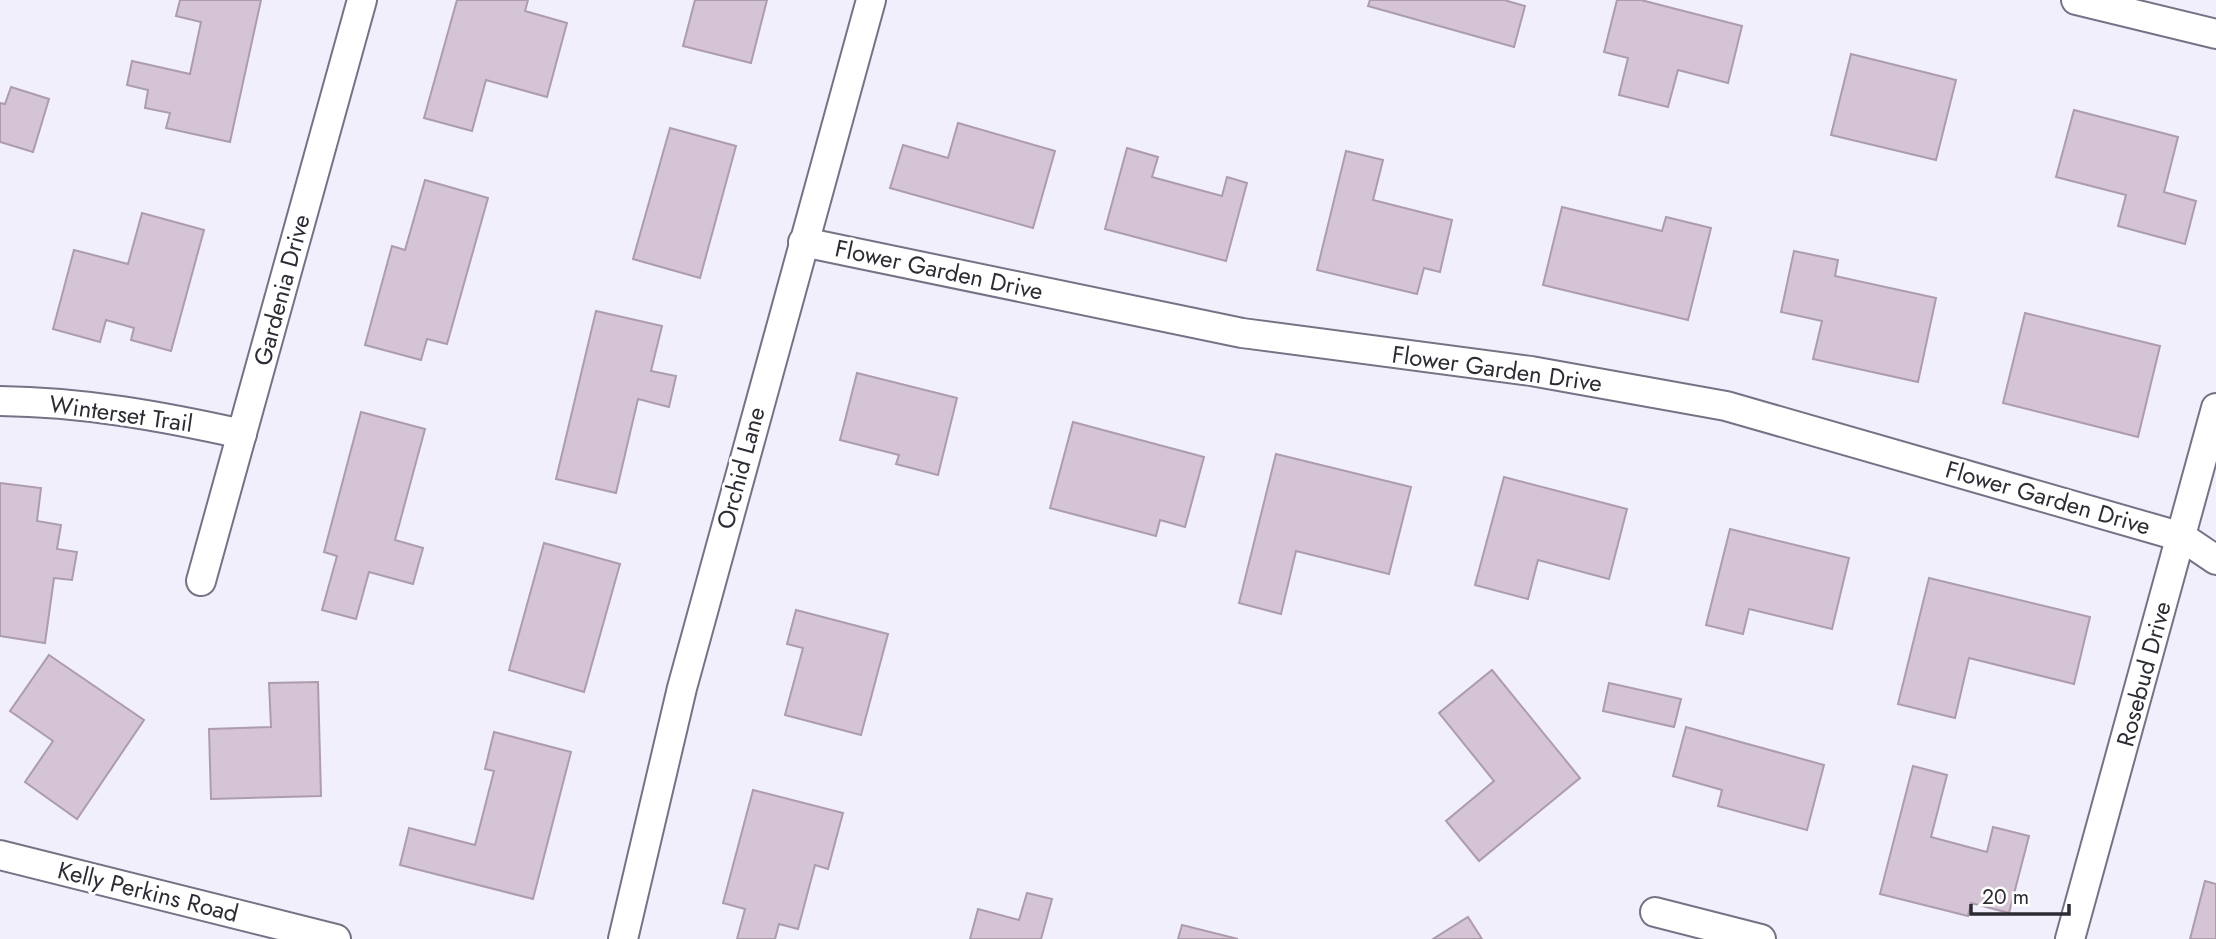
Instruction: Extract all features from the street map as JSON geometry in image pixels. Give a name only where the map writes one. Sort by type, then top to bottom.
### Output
[{"type":"street","name":"Gardenia Drive","points":[[201,581],[362,0]]},
{"type":"street","name":"Orchid Lane","points":[[623,939],[682,688],[871,0]]},
{"type":"street","points":[[2076,0],[2216,34]]},
{"type":"street","name":"Flower Garden Drive","points":[[803,242],[1242,333],[1531,371],[1726,406],[2182,537],[2216,560]]},
{"type":"street","name":"Winterset Trail","points":[[0,401],[50,402],[114,409],[242,434]]},
{"type":"street","name":"Rosebud Drive","points":[[2070,939],[2216,408]]},
{"type":"street","name":"Flower Garden Drive","points":[[2182,537],[2216,534]]},
{"type":"street","name":"Kelly Perkins Road","points":[[0,855],[337,939]]},
{"type":"street","points":[[1655,912],[1761,939]]},
{"type":"building","points":[[180,0],[261,0],[230,142],[166,128],[170,113],[145,108],[148,90],[127,85],[132,61],[190,74],[201,22],[176,16]]},
{"type":"building","points":[[457,0],[528,0],[525,11],[567,23],[547,97],[486,80],[472,131],[424,118]]},
{"type":"building","points":[[695,0],[767,0],[751,63],[683,46]]},
{"type":"building","points":[[1370,0],[1504,0],[1525,6],[1514,47],[1368,6]]},
{"type":"building","points":[[1617,0],[1641,0],[1742,26],[1728,83],[1678,70],[1668,107],[1619,95],[1628,58],[1604,52]]},
{"type":"building","points":[[1851,54],[1956,80],[1936,160],[1831,135]]},
{"type":"building","points":[[11,87],[49,99],[33,152],[0,142],[0,103],[5,104]]},
{"type":"building","points":[[2074,110],[2178,137],[2164,192],[2196,201],[2185,244],[2118,226],[2126,195],[2056,177]]},
{"type":"building","points":[[958,123],[1055,151],[1033,228],[890,188],[903,145],[948,158]]},
{"type":"building","points":[[670,128],[736,146],[700,278],[633,259]]},
{"type":"building","points":[[1127,148],[1158,157],[1152,177],[1222,196],[1227,177],[1247,183],[1226,261],[1105,229]]},
{"type":"building","points":[[1346,151],[1383,160],[1373,200],[1452,220],[1440,272],[1424,268],[1417,294],[1317,270]]},
{"type":"building","points":[[425,180],[488,198],[447,344],[427,339],[421,360],[365,345],[392,246],[405,250]]},
{"type":"building","points":[[1562,207],[1662,231],[1666,217],[1711,228],[1688,320],[1543,285]]},
{"type":"building","points":[[142,213],[204,230],[171,351],[131,340],[134,328],[106,320],[100,342],[53,329],[74,250],[128,264]]},
{"type":"building","points":[[1794,251],[1838,260],[1835,276],[1936,298],[1918,382],[1813,359],[1822,321],[1781,312]]},
{"type":"building","points":[[596,311],[662,326],[651,371],[676,376],[669,407],[638,399],[616,493],[556,479]]},
{"type":"building","points":[[2025,313],[2160,346],[2138,437],[2003,403]]},
{"type":"building","points":[[857,373],[957,398],[938,475],[896,464],[899,455],[840,440]]},
{"type":"building","points":[[361,412],[425,429],[395,540],[423,548],[413,584],[369,572],[356,619],[322,610],[337,556],[324,552]]},
{"type":"building","points":[[1073,422],[1204,457],[1185,527],[1160,520],[1156,536],[1050,508]]},
{"type":"building","points":[[1276,454],[1411,487],[1389,574],[1296,551],[1281,614],[1239,603]]},
{"type":"building","points":[[1504,477],[1627,509],[1609,579],[1538,560],[1528,599],[1475,585]]},
{"type":"building","points":[[0,483],[41,488],[37,521],[61,525],[57,549],[77,552],[72,580],[54,578],[45,643],[0,636]]},
{"type":"building","points":[[1730,529],[1849,558],[1832,629],[1749,609],[1743,634],[1706,625]]},
{"type":"building","points":[[544,543],[620,564],[584,692],[509,670]]},
{"type":"building","points":[[1929,578],[2090,617],[2074,684],[1969,658],[1955,718],[1898,704]]},
{"type":"building","points":[[796,610],[888,634],[861,735],[785,715],[803,648],[787,644]]},
{"type":"building","points":[[49,655],[144,720],[77,819],[25,782],[53,741],[10,711]]},
{"type":"building","points":[[1492,670],[1580,778],[1479,861],[1446,821],[1494,781],[1439,713]]},
{"type":"building","points":[[318,682],[321,796],[211,799],[209,729],[271,727],[269,683]]},
{"type":"building","points":[[1609,683],[1681,699],[1674,727],[1603,711]]},
{"type":"building","points":[[1686,727],[1824,765],[1807,830],[1718,806],[1722,790],[1673,776]]},
{"type":"building","points":[[494,732],[571,752],[533,899],[400,865],[409,828],[475,845],[494,771],[485,769]]},
{"type":"building","points":[[1913,766],[1947,775],[1931,837],[1987,852],[1993,827],[2029,836],[2009,913],[1971,903],[1968,916],[1880,894]]},
{"type":"building","points":[[753,790],[843,813],[828,869],[815,865],[798,929],[779,924],[775,939],[737,939],[745,909],[723,903]]},
{"type":"building","points":[[2205,881],[2216,884],[2216,939],[2190,939]]},
{"type":"building","points":[[1027,893],[1052,899],[1041,939],[970,939],[978,909],[1019,920]]},
{"type":"building","points":[[1468,917],[1482,939],[1433,939]]},
{"type":"building","points":[[1182,925],[1238,939],[1178,939]]}]
